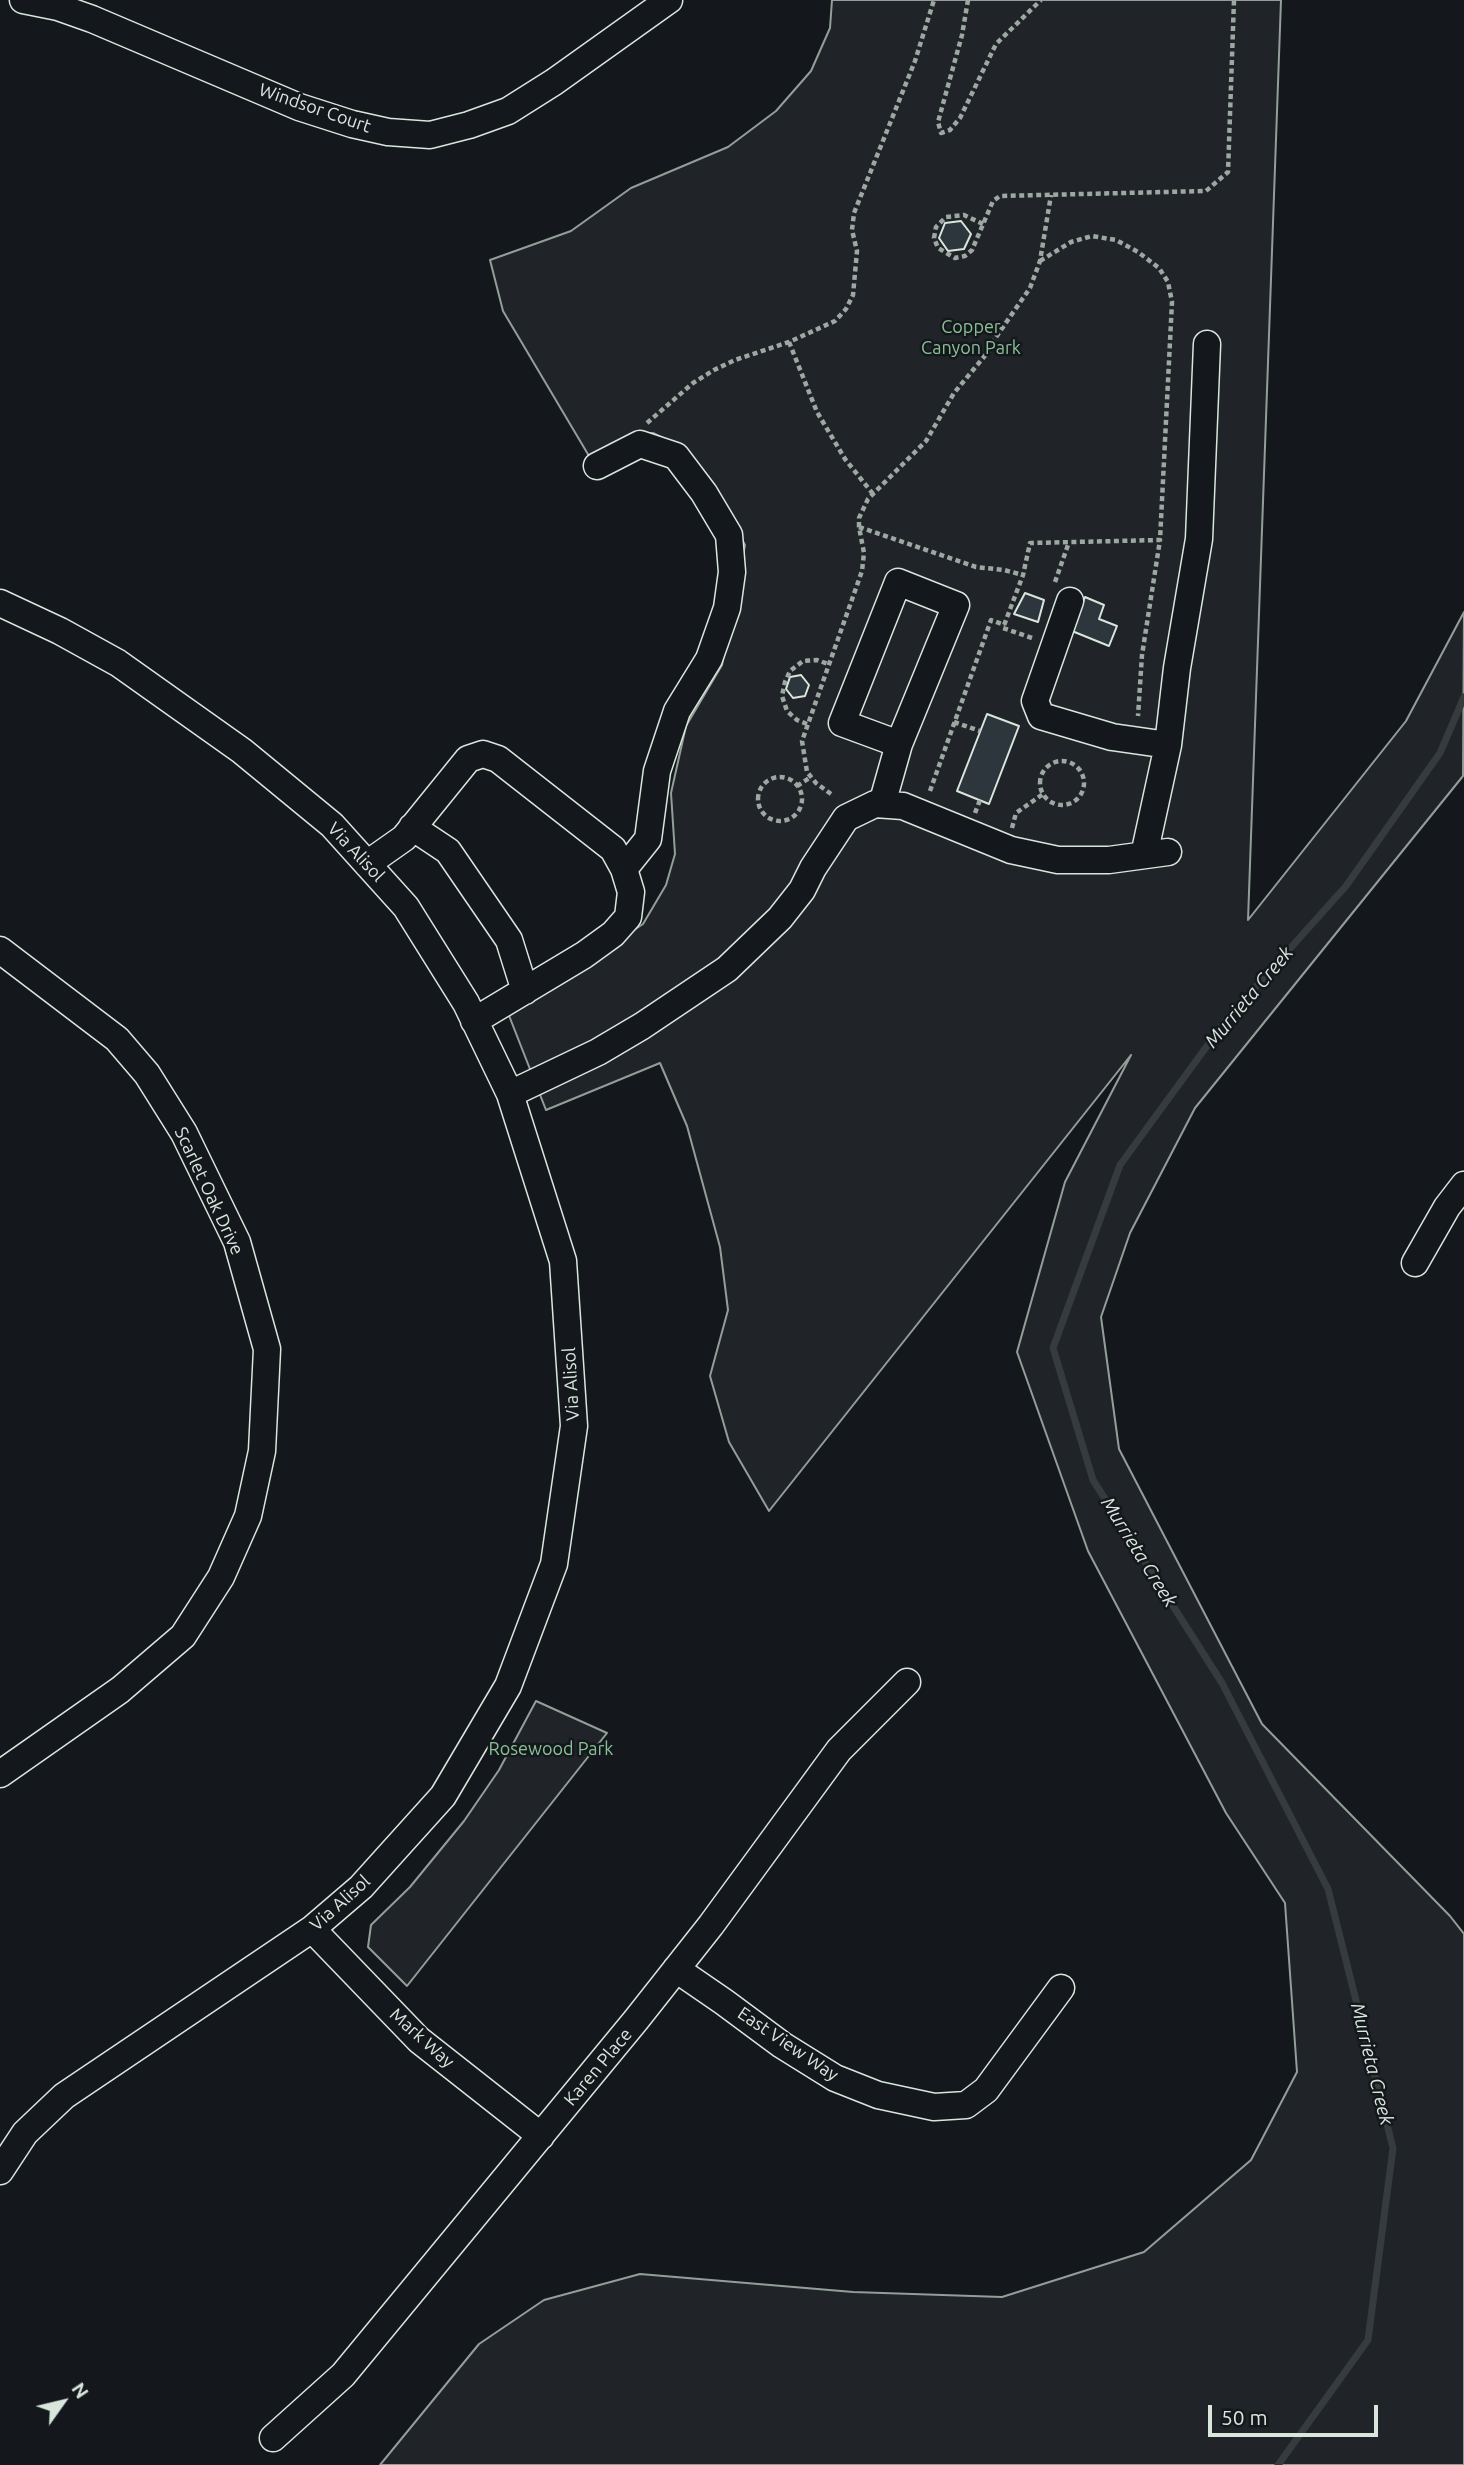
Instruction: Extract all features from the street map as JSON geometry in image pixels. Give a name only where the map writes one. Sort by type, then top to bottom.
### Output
[{"type":"street","name":"Windsor Court","points":[[23,0],[58,7],[92,19],[299,107],[388,132],[430,135],[508,111],[554,82],[669,0]]},
{"type":"street","points":[[510,1094],[598,1052],[727,969],[780,918],[802,890],[846,818],[875,804],[903,806],[1011,850],[1058,860],[1109,860],[1156,854],[1177,668],[1199,539],[1207,344]]},
{"type":"street","points":[[597,466],[640,444],[676,456],[704,493],[729,535],[732,572],[727,608],[709,659],[677,711],[657,771],[648,839],[624,869]]},
{"type":"street","points":[[883,804],[899,744],[956,605],[898,582],[842,723],[899,744]]},
{"type":"street","points":[[1070,601],[1035,701],[1041,716],[1112,737],[1168,746]]},
{"type":"street","name":"Via Alisol","points":[[0,603],[60,631],[118,663],[242,751],[332,825],[406,906],[466,1003],[510,1094],[563,1261],[574,1426],[554,1564],[508,1686],[443,1796],[361,1887],[313,1929],[64,2096],[25,2133],[0,2171]]},
{"type":"street","points":[[368,864],[404,838],[460,767],[468,759],[482,754],[498,759],[612,849],[624,869],[631,892],[628,917],[613,934],[584,956],[474,1021]]},
{"type":"street","points":[[412,827],[448,851],[509,940],[525,991]]},
{"type":"street","name":"Scarlet Oak Drive","points":[[0,950],[117,1039],[147,1074],[184,1133],[237,1242],[267,1349],[262,1451],[248,1516],[221,1577],[183,1636],[120,1690],[0,1774]]},
{"type":"street","points":[[1415,1262],[1447,1207],[1464,1185]]},
{"type":"street","name":"Karen Place","points":[[273,2438],[343,2375],[676,1969],[839,1749],[907,1682]]},
{"type":"street","name":"Mark Way","points":[[313,1929],[419,2040],[541,2136]]},
{"type":"street","name":"East View Way","points":[[676,1969],[782,2045],[835,2078],[878,2095],[934,2107],[966,2105],[986,2090],[1061,1988]]},
{"type":"path","points":[[646,424],[694,383],[714,370],[789,342],[835,321],[853,295],[857,251],[852,230],[854,213],[911,72],[934,0]]},
{"type":"path","points":[[968,0],[962,35],[938,122],[941,133],[950,130],[960,118],[996,44],[1041,0]]},
{"type":"path","points":[[983,224],[964,215],[946,217],[936,227],[934,238],[937,248],[955,258],[965,256],[972,250],[993,201],[1007,194],[1206,191],[1228,172],[1234,0]]},
{"type":"path","points":[[859,527],[863,508],[873,494],[926,441],[954,393],[988,352],[1030,288],[1040,261],[1051,195]]},
{"type":"path","points":[[1040,261],[1070,242],[1092,236],[1104,237],[1138,252],[1158,268],[1168,282],[1172,302],[1160,540]]},
{"type":"path","points":[[789,342],[817,412],[845,459],[873,494]]},
{"type":"path","points":[[929,795],[991,620],[1005,625]]},
{"type":"path","points":[[807,724],[787,712],[782,696],[785,682],[790,671],[803,662],[817,660],[828,664]]},
{"type":"path","points":[[954,722],[980,731]]},
{"type":"path","points":[[1067,761],[1079,769],[1084,783],[1083,791],[1073,802],[1058,805],[1043,794],[1040,778],[1047,766],[1067,761]]},
{"type":"path","points":[[780,777],[788,778],[797,786],[802,801],[791,818],[771,819],[761,809],[758,795],[766,782],[780,777]]},
{"type":"path","points":[[797,786],[811,777]]},
{"type":"path","points":[[1012,828],[1016,813],[1043,794]]},
{"type":"green space","name":"Copper Canyon Park","points":[[832,0],[1281,0],[1248,920],[1406,721],[1464,612],[1463,776],[1195,1108],[1130,1233],[1101,1317],[1119,1449],[1262,1724],[1450,1916],[1464,1934],[1464,2465],[380,2465],[479,2344],[544,2300],[640,2274],[853,2292],[1002,2297],[1144,2252],[1251,2160],[1297,2072],[1285,1903],[1226,1813],[1088,1551],[1017,1352],[1065,1182],[1131,1055],[769,1511],[729,1442],[710,1376],[728,1310],[720,1247],[687,1126],[660,1063],[546,1110],[508,1013],[643,924],[666,885],[675,854],[671,793],[686,726],[722,665],[745,545],[710,481],[687,450],[653,433],[634,435],[589,456],[503,311],[490,260],[571,231],[631,188],[728,147],[776,111],[811,71],[830,28]]},
{"type":"green space","name":"Rosewood Park","points":[[536,1701],[607,1733],[407,1986],[368,1947],[371,1925],[410,1887],[464,1821],[499,1770]]},
{"type":"building","points":[[961,221],[971,234],[964,249],[948,251],[939,238],[945,223]]},
{"type":"building","points":[[1025,593],[1044,600],[1038,622],[1014,614]]},
{"type":"building","points":[[1085,597],[1104,605],[1099,619],[1117,626],[1109,646],[1072,631]]},
{"type":"building","points":[[801,675],[809,685],[805,696],[793,698],[786,689],[790,677]]},
{"type":"building","points":[[987,714],[1019,726],[989,804],[957,791]]},
{"type":"waterway","name":"Murrieta Creek","points":[[1278,2465],[1368,2340],[1393,2148],[1328,1889],[1222,1683],[1093,1480],[1053,1348],[1120,1165],[1226,1020],[1346,886],[1440,753],[1464,697]]}]
